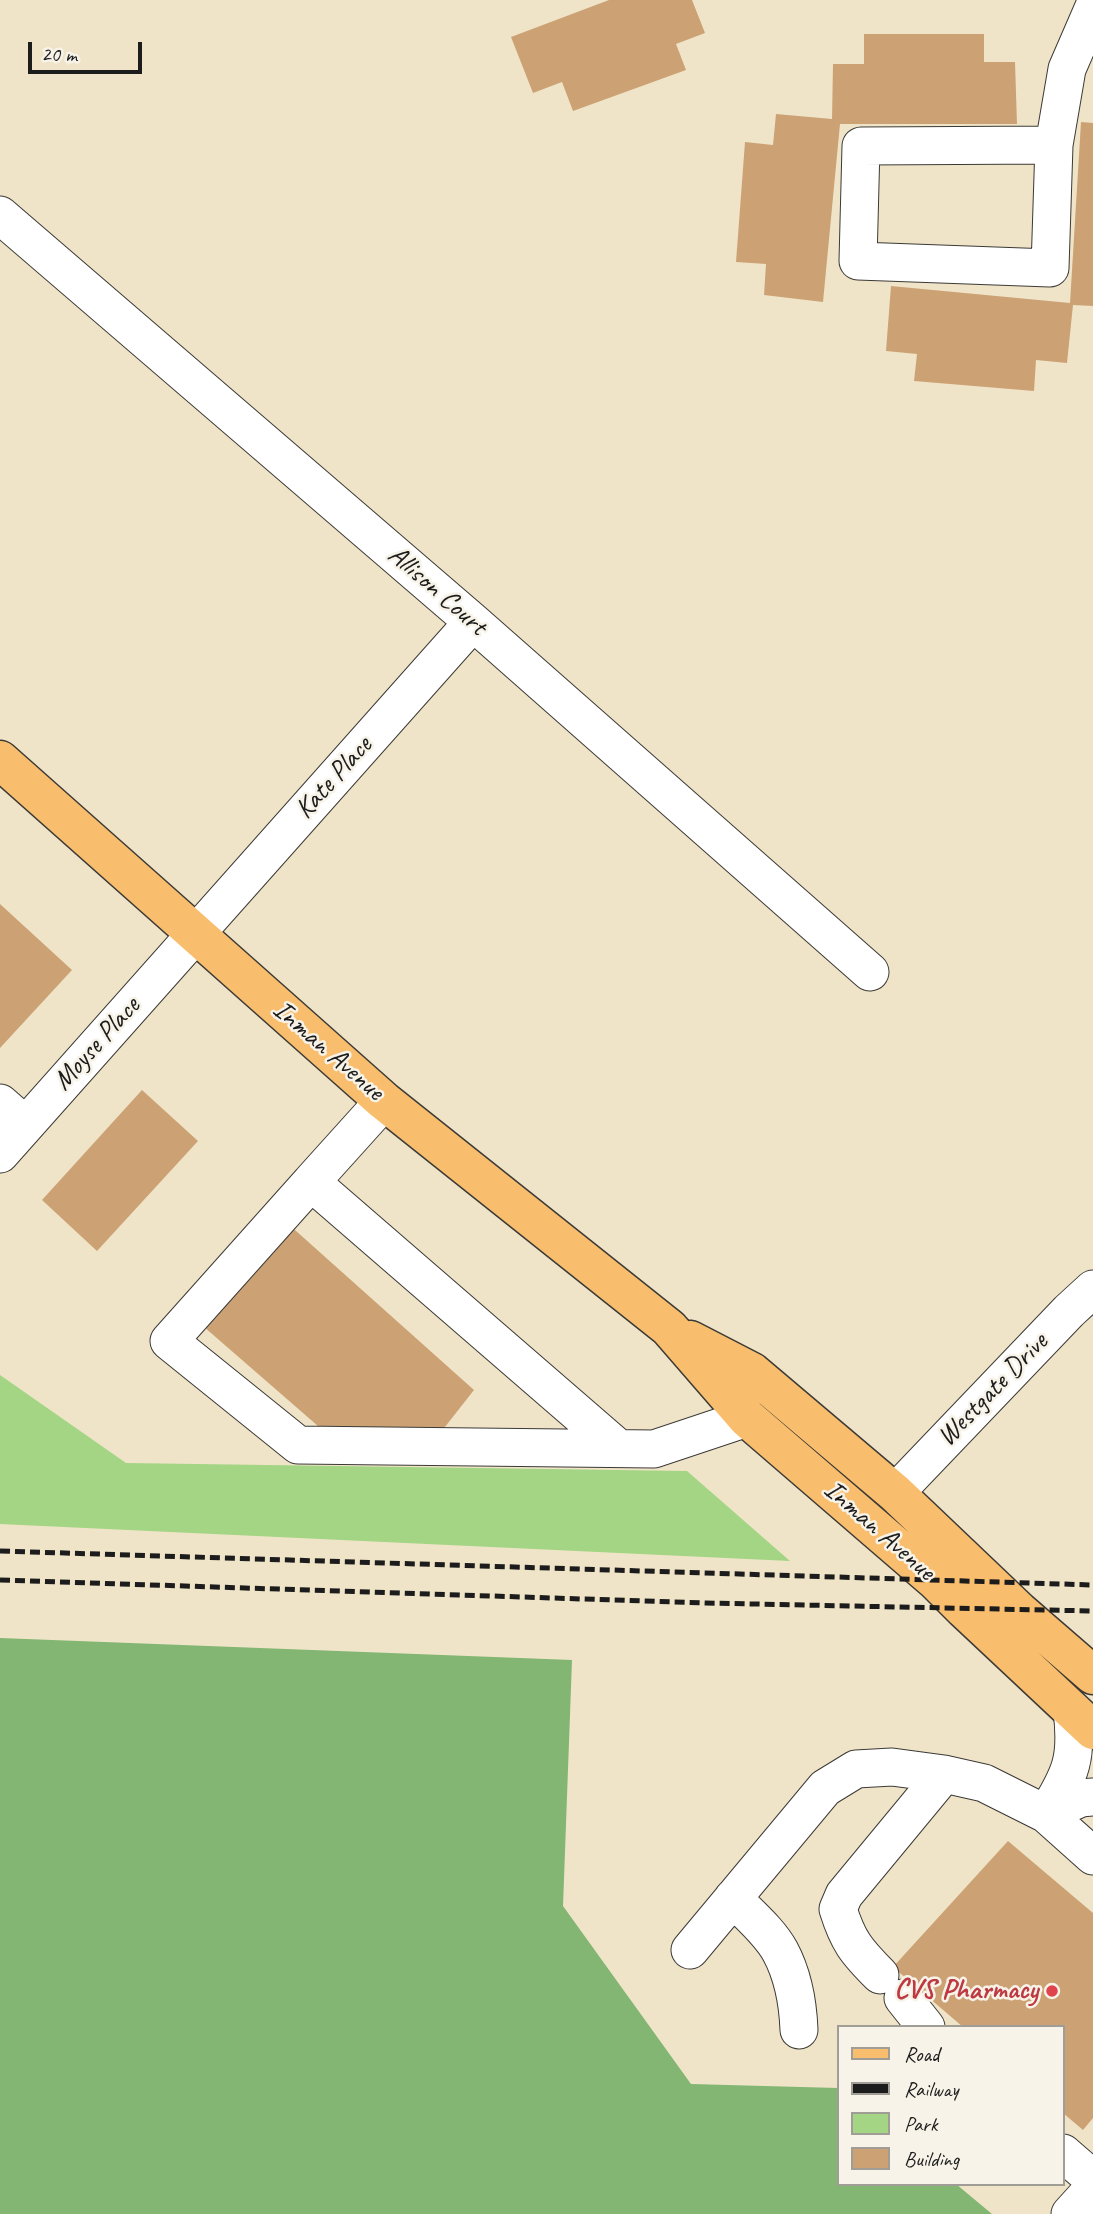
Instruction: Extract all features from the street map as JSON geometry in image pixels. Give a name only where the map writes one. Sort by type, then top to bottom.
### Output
[{"type":"main road","name":"Inman Avenue","points":[[4,770],[384,1101],[669,1328],[747,1418],[936,1581],[1083,1720]]},
{"type":"main road","name":"Inman Avenue","points":[[669,1328],[752,1372],[895,1493],[1019,1611],[1093,1675]]},
{"type":"street","points":[[1054,145],[861,146],[858,261],[1050,268],[1054,145],[1067,69],[1093,9]]},
{"type":"street","name":"Allison Court","points":[[0,215],[473,622],[870,972]]},
{"type":"street","name":"Kate Place","points":[[195,934],[473,622]]},
{"type":"street","name":"Moyse Place","points":[[0,1154],[13,1114],[195,934]]},
{"type":"street","points":[[384,1101],[169,1342],[298,1445],[654,1449],[747,1418]]},
{"type":"street","points":[[311,1182],[617,1447]]},
{"type":"street","name":"Westgate Drive","points":[[895,1493],[1093,1289]]},
{"type":"street","points":[[1046,1814],[1072,1768],[1083,1720]]},
{"type":"street","points":[[690,1950],[825,1788],[856,1769],[892,1767],[984,1783],[1046,1814],[1093,1856]]},
{"type":"street","points":[[924,2025],[856,1951],[838,1909],[844,1895],[944,1774]]},
{"type":"street","points":[[1046,1814],[1082,1798],[1093,1797]]},
{"type":"street","points":[[733,1898],[780,1951],[793,1984],[799,2031]]},
{"type":"street","points":[[1065,2154],[1093,2179]]},
{"type":"street","points":[[1070,2214],[1088,2193],[1093,2192]]},
{"type":"green space","points":[[0,1375],[126,1463],[687,1471],[790,1561],[0,1524]]},
{"type":"green space","points":[[0,1638],[572,1660],[563,1906],[691,2084],[838,2088],[838,2186],[958,2186],[992,2214],[0,2214]]},
{"type":"building","points":[[609,0],[692,0],[705,33],[676,44],[686,70],[573,111],[562,82],[533,93],[511,37]]},
{"type":"building","points":[[864,34],[984,34],[984,62],[1015,62],[1017,124],[840,124],[823,302],[764,295],[766,264],[736,262],[745,142],[773,145],[776,114],[832,119],[833,64],[864,64]]},
{"type":"building","points":[[1081,122],[1093,123],[1093,306],[1073,305],[1067,363],[1036,360],[1034,391],[914,381],[917,354],[886,351],[891,286],[1070,303]]},
{"type":"building","points":[[0,904],[72,970],[0,1048]]},
{"type":"building","points":[[142,1090],[198,1141],[97,1251],[42,1200]]},
{"type":"building","points":[[286,1222],[474,1390],[441,1432],[326,1433],[196,1320]]},
{"type":"building","points":[[1008,1841],[1093,1913],[1093,2118],[1083,2130],[1065,2115],[1065,2025],[961,2025],[893,1967]]},
{"type":"railway","points":[[0,1551],[1093,1585]]},
{"type":"railway","points":[[0,1580],[706,1603],[1093,1611]]},
{"type":"place","name":"CVS Pharmacy","points":[[1052,1991]]}]
